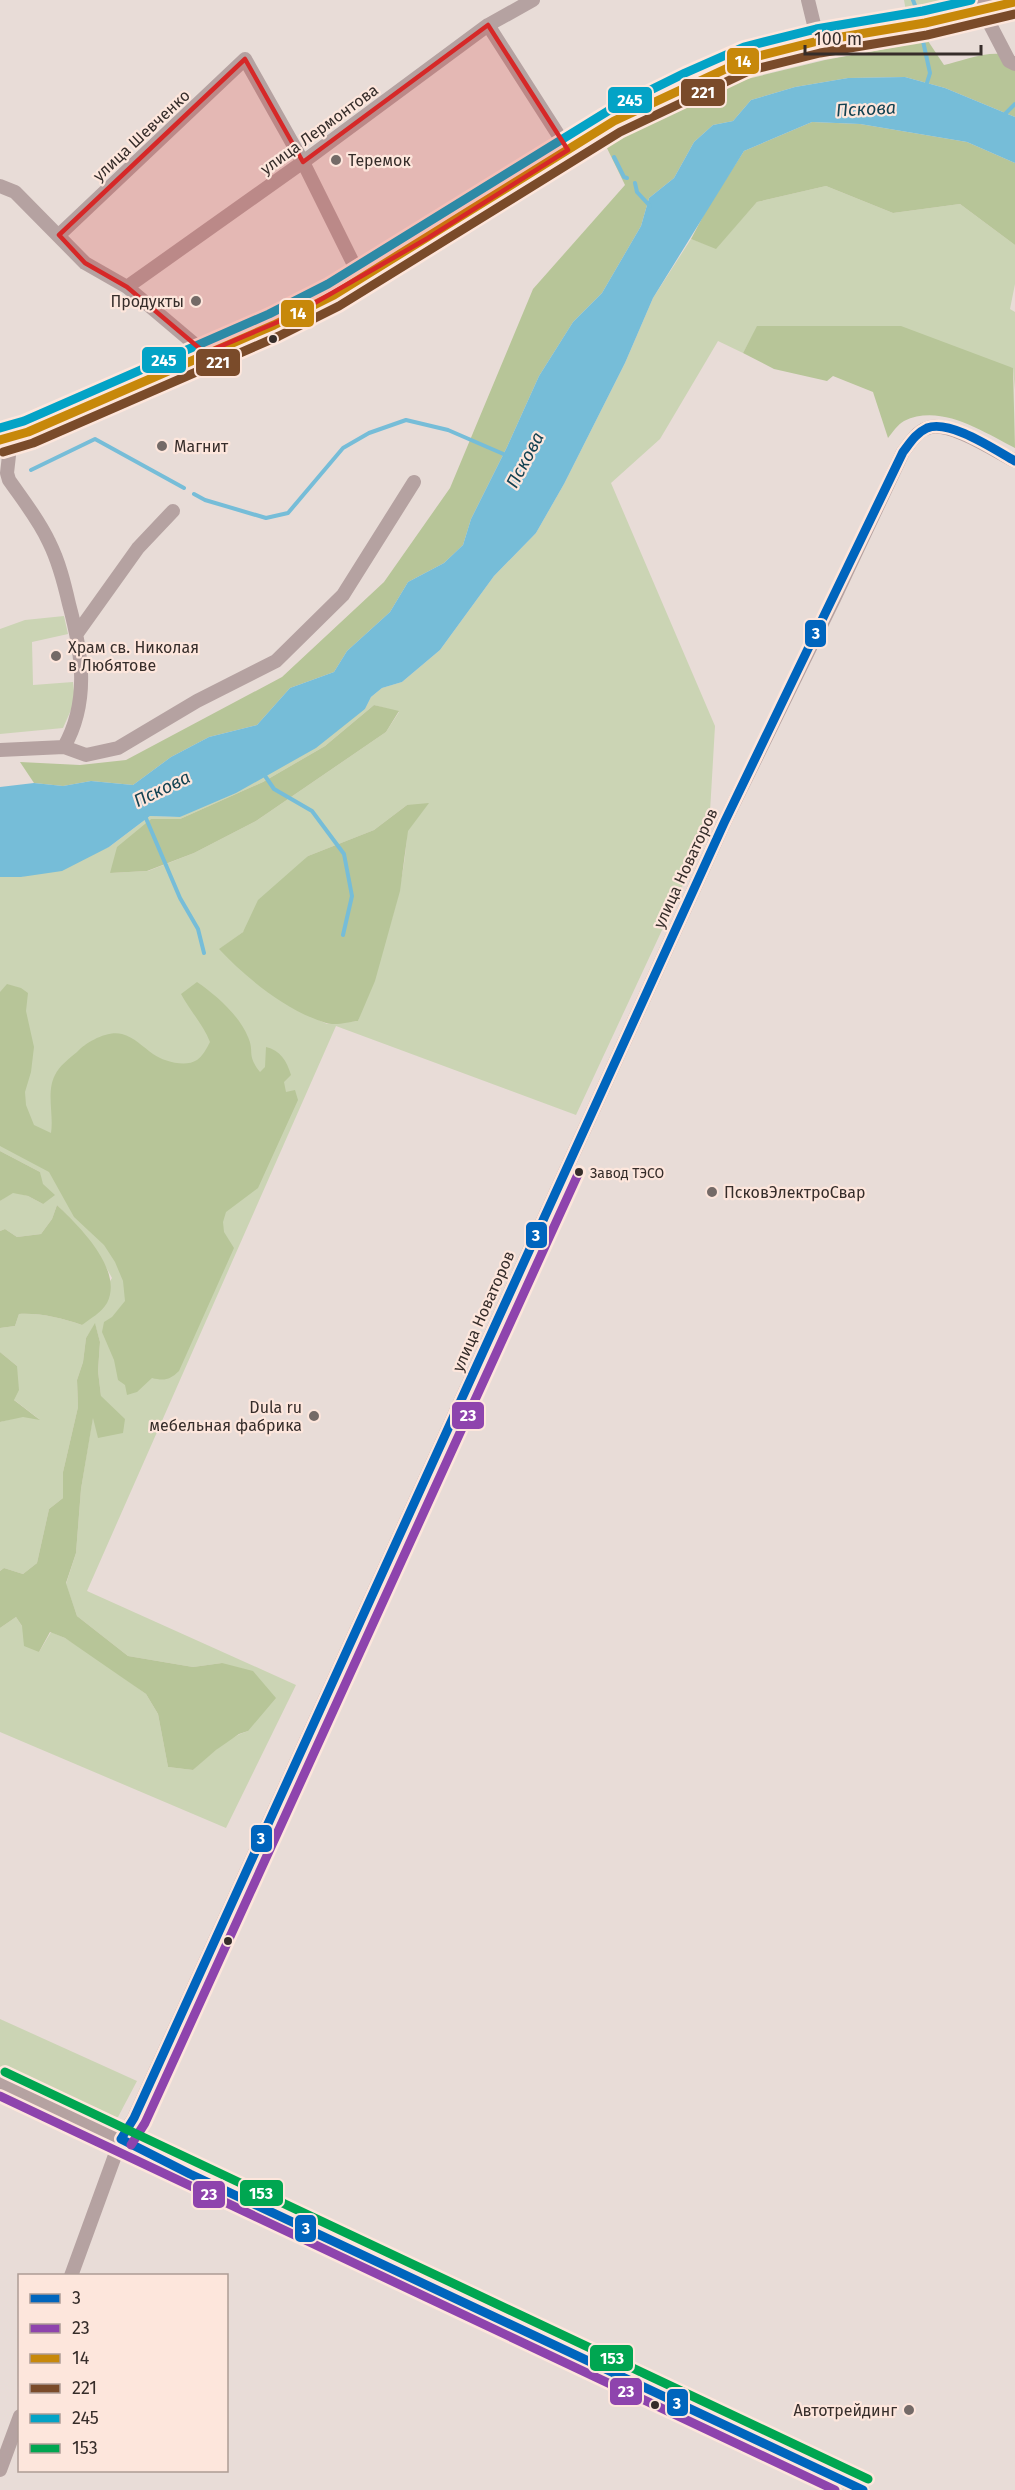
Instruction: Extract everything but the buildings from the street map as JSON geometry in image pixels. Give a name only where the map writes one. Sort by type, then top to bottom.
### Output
[{"type":"main road","points":[[5,439],[274,326],[362,279],[614,121],[747,59],[818,41],[920,24],[1015,2]]},
{"type":"street","name":"улица Лермонтова","points":[[127,286],[303,162],[488,25],[533,0]]},
{"type":"street","points":[[808,0],[818,41]]},
{"type":"street","points":[[983,11],[1009,61],[1015,64]]},
{"type":"street","points":[[488,25],[568,150]]},
{"type":"street","name":"улица Шевченко","points":[[59,235],[245,59],[303,162]]},
{"type":"street","points":[[303,162],[362,279]]},
{"type":"street","points":[[0,186],[15,192],[85,263],[127,286],[206,353]]},
{"type":"street","name":"улица Новаторов","points":[[72,2274],[121,2139],[143,2097],[724,823],[903,452],[915,435],[932,427],[955,430],[1015,461]]},
{"type":"street","points":[[5,439],[9,480],[50,543],[62,572],[78,632],[82,679],[80,705],[77,720],[64,747]]},
{"type":"street","points":[[0,750],[64,747],[86,755],[118,748],[197,700],[276,661],[343,595],[414,482]]},
{"type":"street","points":[[78,632],[138,548],[173,511]]},
{"type":"street","points":[[0,2083],[863,2490]]},
{"type":"street","points":[[0,2470],[18,2421]]},
{"type":"highlighted area","points":[[488,25],[568,150],[428,238],[292,316],[205,353],[127,287],[85,263],[59,235],[245,59],[303,162]]},
{"type":"green space","points":[[904,0],[989,0],[907,17]]},
{"type":"green space","points":[[928,41],[944,65],[990,54],[1008,55],[1015,59],[1015,117],[945,88],[905,77],[848,78],[795,87],[751,100],[733,121],[713,125],[694,142],[674,178],[649,198],[641,226],[602,293],[573,322],[539,376],[471,519],[463,545],[444,563],[408,582],[390,612],[347,651],[334,672],[290,688],[257,725],[209,737],[171,757],[133,785],[91,781],[63,786],[34,783],[20,762],[80,765],[126,760],[282,677],[384,582],[450,488],[533,289],[625,185],[604,142],[743,80],[825,60]]},
{"type":"green space","points":[[812,122],[860,124],[967,142],[1015,163],[1015,245],[960,204],[893,213],[826,186],[757,202],[716,249],[691,239],[708,207],[744,151]]},
{"type":"green space","points":[[826,186],[893,213],[960,204],[1015,245],[1015,284],[1010,309],[1015,312],[1015,390],[1013,368],[758,326],[743,353],[718,341],[660,439],[611,483],[715,726],[709,829],[576,1115],[336,1026],[87,1591],[296,1685],[226,1828],[0,1732],[0,1628],[16,1617],[39,1652],[51,1632],[86,1651],[146,1694],[158,1714],[168,1767],[193,1770],[225,1742],[248,1731],[222,1663],[193,1667],[128,1656],[77,1616],[66,1584],[76,1553],[81,1489],[93,1416],[101,1396],[98,1371],[100,1342],[95,1324],[86,1338],[83,1362],[77,1380],[78,1407],[63,1472],[63,1498],[49,1509],[37,1563],[23,1574],[4,1568],[0,1571],[0,1422],[23,1416],[39,1419],[13,1399],[17,1366],[0,1352],[0,1328],[15,1326],[19,1314],[51,1316],[82,1325],[112,1278],[88,1239],[57,1205],[52,1219],[41,1234],[17,1237],[5,1229],[0,1231],[0,1201],[13,1192],[28,1196],[43,1204],[40,1172],[0,1151],[0,877],[21,877],[109,847],[150,816],[180,817],[365,709],[371,697],[382,688],[402,682],[440,650],[494,576],[536,533],[564,484],[625,363],[653,298],[691,239],[716,248],[757,202]],"holes":[[[374,705],[399,712],[386,732],[256,821],[194,853],[148,871],[110,873],[151,819],[180,819],[263,782],[325,746]],[[407,805],[407,833],[400,888],[358,1021],[327,1024],[291,1006],[220,949],[243,932],[308,856],[374,830]]]},
{"type":"green space","points":[[757,326],[901,326],[1013,368],[1015,448],[961,422],[932,415],[918,416],[904,421],[888,438],[873,392],[833,376],[827,381],[774,369],[743,353]]},
{"type":"green space","points":[[64,616],[68,634],[32,642],[33,685],[73,682],[75,701],[63,728],[0,734],[0,629],[25,620]]},
{"type":"green space","points":[[374,705],[399,711],[386,732],[256,821],[194,853],[147,871],[110,873],[117,847],[151,819],[180,819],[263,782],[325,746]]},
{"type":"green space","points":[[429,803],[408,831],[400,891],[375,981],[358,1021],[330,1024],[311,1018],[282,1002],[254,982],[219,949],[243,932],[258,900],[308,856],[374,830],[407,805]]},
{"type":"green space","points":[[197,982],[219,999],[239,1021],[250,1042],[253,1061],[260,1072],[265,1067],[266,1047],[282,1057],[291,1075],[284,1082],[286,1092],[295,1090],[298,1100],[258,1188],[226,1212],[223,1222],[224,1232],[234,1248],[179,1371],[167,1379],[152,1378],[137,1392],[127,1395],[125,1385],[118,1380],[114,1360],[102,1332],[104,1322],[112,1317],[125,1301],[123,1281],[115,1262],[104,1245],[74,1217],[49,1172],[0,1146],[0,992],[7,984],[21,988],[28,993],[26,1011],[34,1047],[31,1072],[25,1092],[26,1105],[34,1125],[51,1133],[51,1089],[55,1075],[65,1062],[92,1041],[104,1035],[116,1033],[126,1035],[157,1057],[168,1061],[186,1063],[201,1057],[210,1042],[181,994]]},
{"type":"green space","points":[[0,1151],[40,1172],[43,1184],[55,1195],[43,1204],[28,1196],[13,1193],[0,1201]]},
{"type":"green space","points":[[57,1205],[87,1237],[104,1263],[111,1290],[107,1303],[99,1313],[82,1325],[51,1316],[19,1314],[15,1326],[0,1328],[0,1231],[5,1229],[17,1237],[41,1234],[52,1219]]},
{"type":"green space","points":[[95,1323],[100,1342],[98,1371],[101,1396],[125,1419],[123,1433],[98,1438],[93,1418],[81,1489],[76,1553],[66,1583],[77,1616],[128,1656],[193,1667],[222,1663],[253,1671],[276,1698],[248,1731],[239,1734],[216,1750],[193,1770],[168,1767],[158,1714],[146,1694],[65,1638],[50,1632],[39,1652],[24,1646],[22,1626],[16,1617],[0,1628],[0,1571],[4,1568],[23,1574],[37,1563],[49,1509],[63,1498],[63,1472],[78,1407],[77,1380],[83,1362],[86,1338]]},
{"type":"green space","points":[[0,1352],[17,1366],[19,1390],[14,1400],[40,1420],[23,1417],[0,1422]]},
{"type":"green space","points":[[0,2019],[137,2081],[118,2117],[109,2119],[0,2071]]},
{"type":"water","name":"Пскова","points":[[905,77],[945,88],[1015,117],[1015,163],[967,142],[860,124],[812,122],[744,151],[653,298],[625,363],[564,484],[536,533],[494,576],[440,650],[402,682],[382,688],[371,697],[365,709],[316,748],[236,793],[180,817],[150,816],[109,847],[62,871],[21,877],[0,877],[0,787],[34,783],[63,786],[91,781],[133,785],[171,757],[209,737],[257,725],[290,688],[334,672],[347,651],[390,612],[408,582],[444,563],[463,545],[471,519],[539,376],[573,322],[602,293],[641,226],[649,198],[674,178],[694,142],[713,125],[733,121],[751,100],[795,87],[848,78]]},
{"type":"waterway","points":[[913,0],[919,16]]},
{"type":"waterway","points":[[921,32],[930,73],[926,86]]},
{"type":"waterway","points":[[1003,116],[1015,104]]},
{"type":"waterway","points":[[614,157],[624,177],[627,178]]},
{"type":"waterway","points":[[635,183],[637,192],[650,206]]},
{"type":"waterway","name":"Пскова","points":[[194,494],[205,500],[266,518],[288,513],[343,448],[369,433],[406,420],[448,430],[508,456]]},
{"type":"waterway","points":[[31,470],[95,439],[184,488]]},
{"type":"waterway","points":[[263,773],[274,789],[312,811],[344,854],[352,896],[343,935]]},
{"type":"waterway","name":"Пскова","points":[[145,816],[180,898],[198,929],[204,953]]},
{"type":"transit line","name":"245","points":[[0,428],[24,421],[269,314],[328,284],[608,111],[685,73],[744,47],[816,29],[923,11],[971,0]]},
{"type":"transit line","name":"14","points":[[0,440],[28,432],[274,325],[334,295],[614,121],[747,59],[818,41],[925,23],[1015,2]]},
{"type":"transit line","name":"221","points":[[3,452],[33,443],[279,336],[339,306],[620,132],[751,70],[820,53],[927,35],[1015,14]]},
{"type":"transit line","name":"3","points":[[121,2139],[134,2118],[724,823],[903,452],[920,433],[927,428],[937,426],[972,437],[1015,461]]},
{"type":"transit line","name":"23","points":[[131,2145],[145,2123],[579,1172]]},
{"type":"transit line","name":"153","points":[[5,2072],[868,2479]]},
{"type":"transit line","name":"23","points":[[0,2096],[835,2490]]},
{"type":"transit line","name":"3","points":[[121,2139],[190,2174],[863,2490]]},
{"type":"place","name":"Теремок","points":[[336,160]]},
{"type":"place","name":"Продукты","points":[[196,301]]},
{"type":"place","name":"Магнит","points":[[162,446]]},
{"type":"place","name":"Храм св. Николая в Любятове","points":[[56,656]]},
{"type":"place","name":"Завод ТЭСО","points":[[579,1172]]},
{"type":"place","name":"ПсковЭлектроСвар","points":[[712,1192]]},
{"type":"place","name":"Dula ru мебельная фабрика","points":[[314,1416]]},
{"type":"place","name":"Автотрейдинг","points":[[909,2410]]}]
